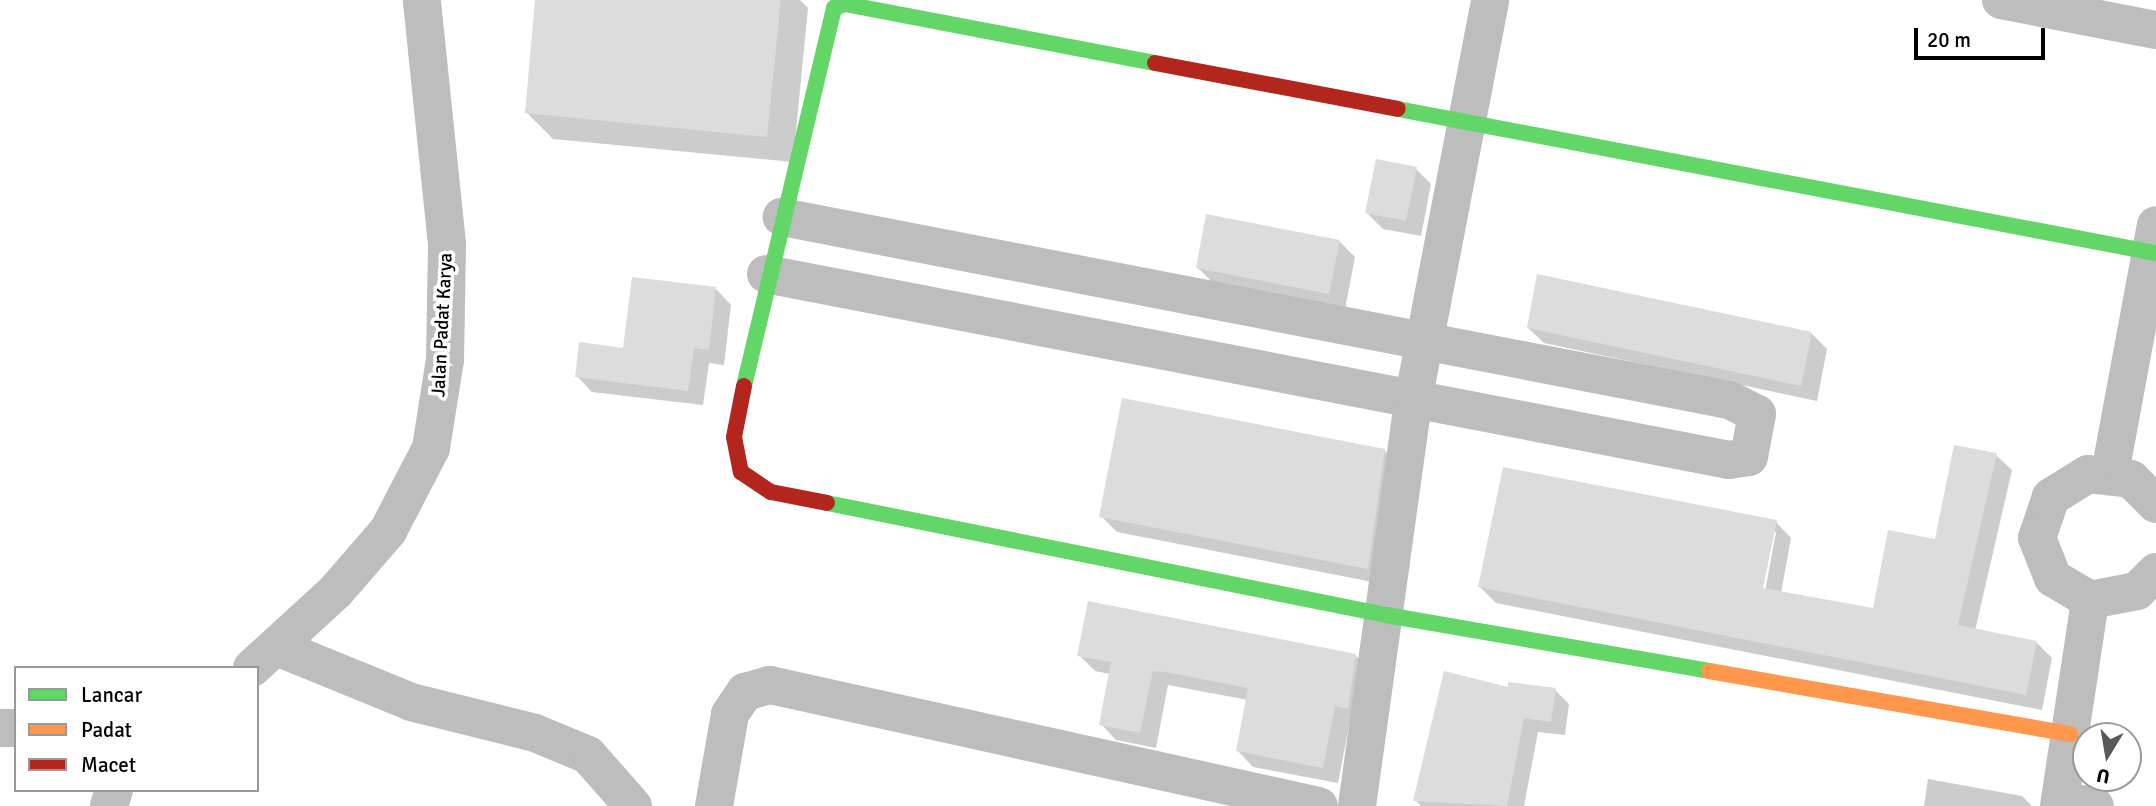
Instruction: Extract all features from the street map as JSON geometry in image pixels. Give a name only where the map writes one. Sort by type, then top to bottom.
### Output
[{"type":"street","name":"Jalan Padat Karya","points":[[265,658],[388,531],[431,448],[445,360],[447,244],[422,0]]},
{"type":"street","points":[[1357,806],[1386,615],[1414,396],[1490,0]]},
{"type":"street","points":[[2001,0],[2156,30]]},
{"type":"street","points":[[2071,734],[1386,615],[752,484],[734,456],[734,437],[766,274],[834,8],[845,4],[2154,243],[2110,473]]},
{"type":"street","points":[[766,274],[1414,396],[1742,462],[1758,418],[1754,408],[1729,400],[782,217]]},
{"type":"street","points":[[2156,503],[2131,479],[2110,473],[2088,474],[2059,490],[2041,516],[2038,538],[2053,578],[2090,600],[2137,591],[2156,572]]},
{"type":"street","points":[[2072,804],[2071,734],[2090,600]]},
{"type":"street","points":[[265,658],[411,702],[535,733],[587,755],[633,806]]},
{"type":"street","points":[[714,806],[730,714],[745,692],[770,685],[1319,806]]},
{"type":"building","points":[[535,0],[781,0],[767,137],[525,113]]},
{"type":"building","points":[[1376,159],[1417,167],[1406,221],[1365,213]]},
{"type":"building","points":[[1206,214],[1340,240],[1329,294],[1196,268]]},
{"type":"building","points":[[1537,274],[1812,332],[1801,386],[1527,328]]},
{"type":"building","points":[[632,277],[716,287],[709,350],[694,348],[688,391],[575,377],[579,342],[623,348]]},
{"type":"building","points":[[1122,398],[1385,449],[1368,569],[1099,517]]},
{"type":"building","points":[[1954,445],[1997,453],[1958,625],[2037,641],[2026,695],[1478,587],[1503,467],[1777,520],[1763,588],[1873,608],[1888,530],[1935,539]]},
{"type":"building","points":[[1088,601],[1356,654],[1348,709],[1335,706],[1323,768],[1236,751],[1248,688],[1165,672],[1153,671],[1140,733],[1099,725],[1111,662],[1077,656]]},
{"type":"building","points":[[1444,671],[1508,687],[1508,682],[1556,688],[1551,722],[1524,718],[1507,806],[1413,801]]},
{"type":"traffic: fast","points":[[744,386],[834,8],[845,4],[1155,63]]},
{"type":"traffic: fast","points":[[1398,109],[2156,253]]},
{"type":"traffic: fast","points":[[827,503],[1386,615],[1709,671]]},
{"type":"traffic: slow","points":[[1709,671],[2071,734]]},
{"type":"traffic: jam","points":[[1155,63],[1398,109]]},
{"type":"traffic: jam","points":[[744,386],[734,437],[741,472],[771,492],[827,503]]}]
